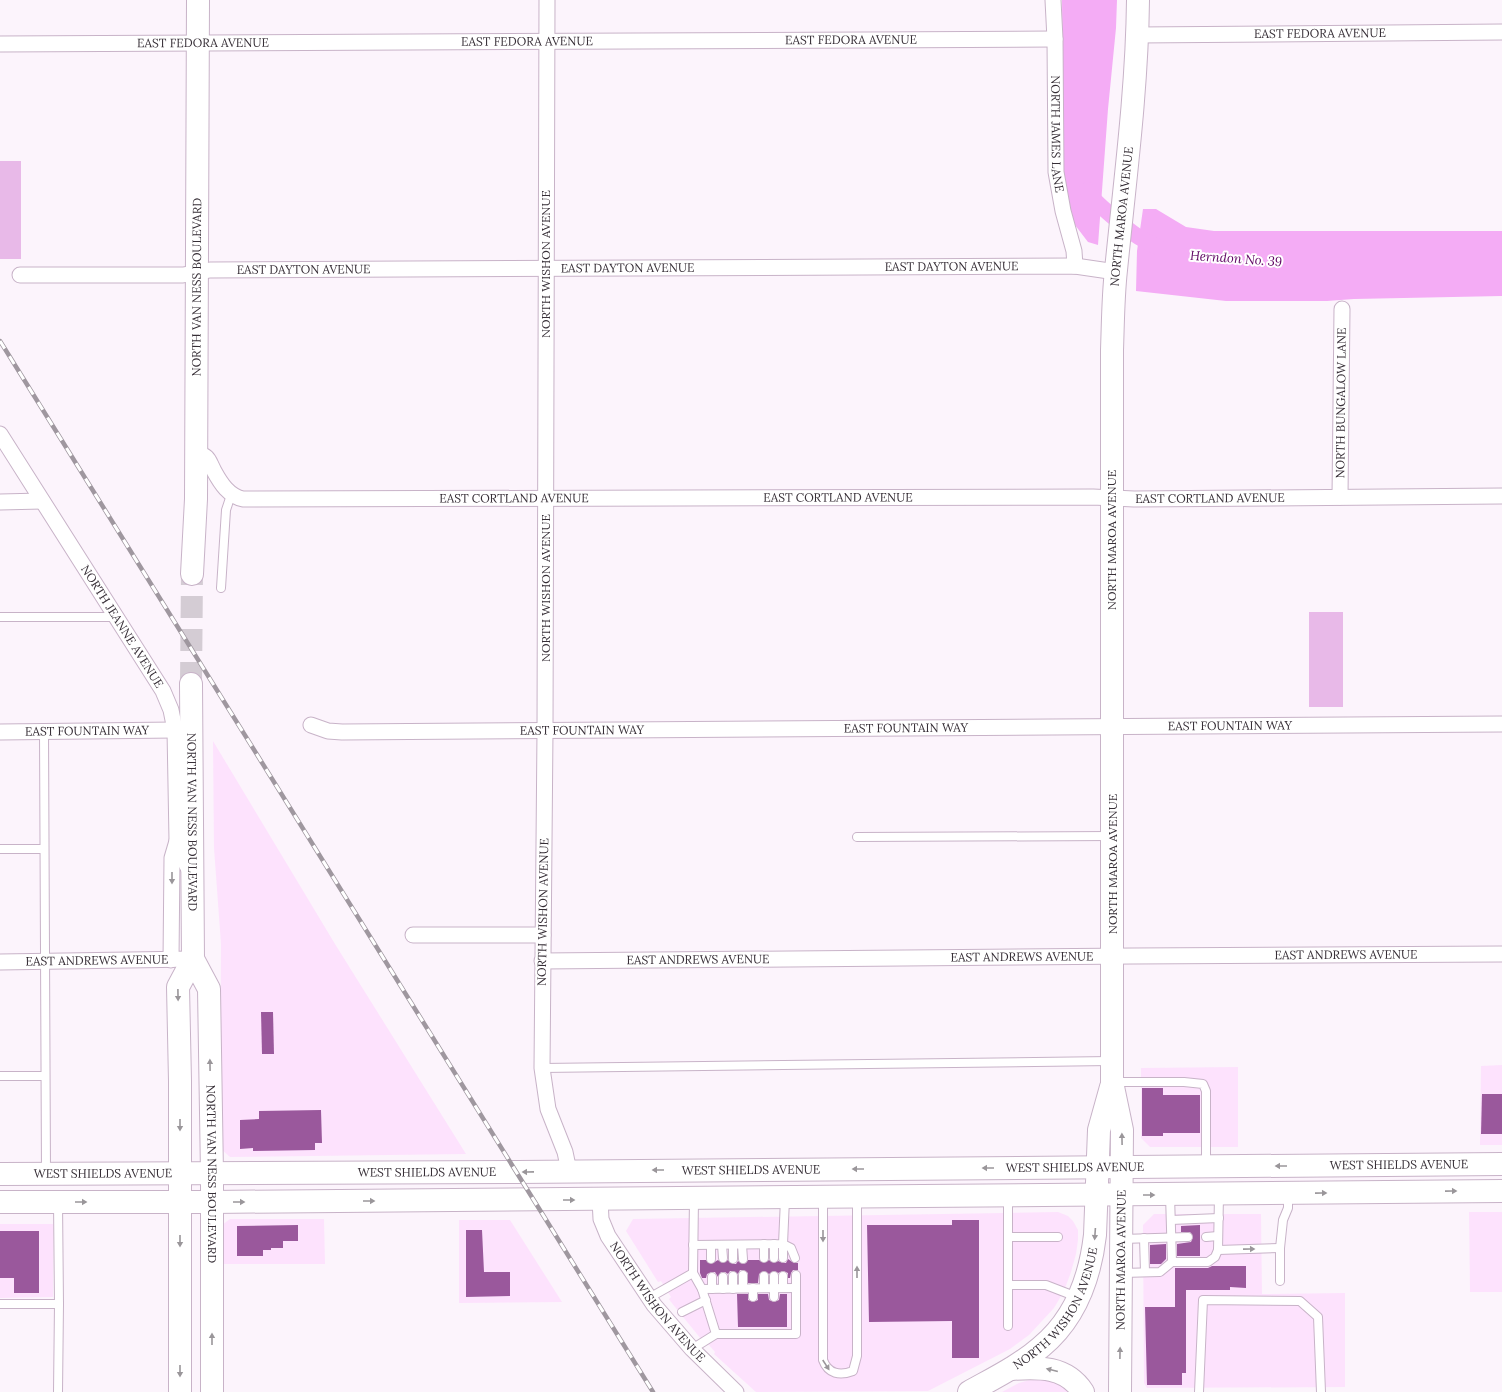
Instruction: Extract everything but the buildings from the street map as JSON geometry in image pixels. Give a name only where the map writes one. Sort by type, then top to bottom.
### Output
[{"type":"main road","name":"NORTH VAN NESS BOULEVARD","points":[[192,574],[196,500],[198,0]]},
{"type":"main road","name":"NORTH MAROA AVENUE","points":[[1120,1392],[1122,1130],[1112,1071],[1112,350],[1116,272],[1130,137],[1138,0]]},
{"type":"main road","name":"NORTH VAN NESS BOULEVARD","points":[[191,684],[193,960],[209,989],[212,1174],[212,1392]]},
{"type":"main road","name":"NORTH VAN NESS BOULEVARD","points":[[180,1392],[178,987],[193,960]]},
{"type":"main road","name":"NORTH MAROA AVENUE","points":[[1096,1195],[1099,1130],[1112,1071]]},
{"type":"main road","name":"WEST SHIELDS AVENUE","points":[[0,1174],[212,1174],[1502,1164]]},
{"type":"main road","points":[[0,1202],[694,1199],[1502,1191]]},
{"type":"main road","name":"NORTH WISHON AVENUE","points":[[969,1392],[1011,1369],[1042,1347],[1056,1333],[1064,1322],[1079,1298],[1085,1284],[1093,1251],[1095,1235],[1096,1195]]},
{"type":"main road","points":[[1011,1369],[1036,1367],[1056,1370],[1072,1379],[1083,1392]]},
{"type":"street","name":"NORTH WISHON AVENUE","points":[[547,0],[545,731],[542,1068],[548,1109],[565,1152],[569,1171]]},
{"type":"street","name":"NORTH JAMES LANE","points":[[1053,0],[1055,39],[1056,172],[1063,211],[1074,251],[1074,266]]},
{"type":"street","name":"EAST FEDORA AVENUE","points":[[1137,35],[1502,32]]},
{"type":"street","name":"EAST FEDORA AVENUE","points":[[0,44],[1055,39]]},
{"type":"street","name":"EAST DAYTON AVENUE","points":[[20,275],[183,275],[210,270],[1074,266],[1116,272]]},
{"type":"street","name":"NORTH BUNGALOW LANE","points":[[1340,497],[1342,310]]},
{"type":"street","name":"NORTH JEANNE AVENUE","points":[[0,434],[163,691],[171,710],[175,730],[177,840],[180,853],[189,870],[193,882]]},
{"type":"street","points":[[196,452],[204,455],[211,461],[214,471],[231,495]]},
{"type":"street","name":"EAST CORTLAND AVENUE","points":[[231,495],[243,499],[1134,499],[1502,496]]},
{"type":"street","points":[[0,502],[42,501]]},
{"type":"street","name":"EAST FOUNTAIN WAY","points":[[312,725],[328,731],[342,732],[1502,724]]},
{"type":"street","name":"EAST FOUNTAIN WAY","points":[[0,732],[175,730]]},
{"type":"street","name":"NORTH JEANNE AVENUE","points":[[171,960],[172,858],[177,840]]},
{"type":"street","points":[[413,935],[543,935]]},
{"type":"street","name":"EAST ANDREWS AVENUE","points":[[542,961],[1502,954]]},
{"type":"street","name":"EAST ANDREWS AVENUE","points":[[0,962],[193,960]]},
{"type":"street","name":"NORTH WISHON AVENUE","points":[[600,1199],[601,1219],[608,1236],[649,1298],[692,1349],[736,1392]]},
{"type":"lane","points":[[221,588],[226,510],[231,495]]},
{"type":"lane","points":[[0,617],[115,617]]},
{"type":"lane","points":[[44,731],[46,1174]]},
{"type":"lane","points":[[857,837],[1113,836]]},
{"type":"lane","points":[[0,849],[44,849]]},
{"type":"lane","points":[[542,1068],[1112,1071],[1203,1084],[1206,1091],[1206,1166]]},
{"type":"lane","points":[[0,1076],[45,1076]]},
{"type":"lane","points":[[1280,1281],[1282,1220],[1288,1208],[1288,1193]]},
{"type":"lane","points":[[1170,1194],[1172,1262]]},
{"type":"lane","points":[[1121,1273],[1160,1272],[1172,1262],[1208,1262],[1215,1257],[1218,1250],[1219,1194]]},
{"type":"lane","points":[[1008,1196],[1008,1326]]},
{"type":"lane","points":[[823,1197],[823,1360],[825,1366],[832,1372],[838,1374],[846,1374],[853,1370],[857,1356],[857,1197]]},
{"type":"lane","points":[[783,1258],[785,1198]]},
{"type":"lane","points":[[694,1199],[693,1273],[702,1289],[716,1334]]},
{"type":"lane","points":[[58,1202],[58,1392]]},
{"type":"lane","points":[[1171,1220],[1219,1218]]},
{"type":"lane","points":[[1206,1237],[1218,1236]]},
{"type":"lane","points":[[1008,1237],[1058,1237]]},
{"type":"lane","points":[[1121,1239],[1188,1237]]},
{"type":"lane","points":[[1144,1238],[1145,1272]]},
{"type":"lane","points":[[711,1244],[711,1259]]},
{"type":"lane","points":[[722,1244],[723,1258]]},
{"type":"lane","points":[[733,1244],[733,1259]]},
{"type":"lane","points":[[742,1244],[743,1259]]},
{"type":"lane","points":[[764,1244],[764,1258]]},
{"type":"lane","points":[[774,1244],[774,1258]]},
{"type":"lane","points":[[693,1245],[783,1244],[791,1248],[795,1258]]},
{"type":"lane","points":[[1218,1250],[1280,1248]]},
{"type":"lane","points":[[649,1298],[693,1273]]},
{"type":"lane","points":[[743,1275],[744,1288]]},
{"type":"lane","points":[[692,1349],[716,1334],[796,1334],[796,1275]]},
{"type":"lane","points":[[723,1276],[723,1289]]},
{"type":"lane","points":[[733,1276],[733,1289]]},
{"type":"lane","points":[[764,1276],[764,1288]]},
{"type":"lane","points":[[774,1276],[774,1297]]},
{"type":"lane","points":[[783,1276],[783,1288]]},
{"type":"lane","points":[[712,1277],[712,1289]]},
{"type":"lane","points":[[1008,1285],[1046,1285],[1079,1298]]},
{"type":"lane","points":[[702,1289],[744,1288],[753,1293],[764,1288],[796,1288]]},
{"type":"lane","points":[[682,1312],[706,1300]]},
{"type":"lane","points":[[1199,1392],[1203,1300],[1300,1301],[1318,1317],[1320,1392]]},
{"type":"lane","points":[[0,1304],[59,1304]]},
{"type":"lane","points":[[754,1325],[754,1334]]},
{"type":"lane","points":[[774,1326],[774,1334]]},
{"type":"shaded area","points":[[0,161],[21,161],[21,259],[0,259]]},
{"type":"shaded area","points":[[1309,612],[1343,612],[1343,707],[1309,707]]},
{"type":"shaded area","points":[[213,741],[335,944],[466,1154],[230,1157],[220,1148],[221,944],[214,848]]},
{"type":"shaded area","points":[[1502,1065],[1502,1145],[1480,1145],[1481,1066]]},
{"type":"shaded area","points":[[1238,1067],[1238,1147],[1150,1147],[1141,1138],[1141,1068]]},
{"type":"shaded area","points":[[1058,1212],[1068,1216],[1073,1221],[1078,1230],[1078,1240],[1071,1272],[1064,1291],[1054,1308],[1029,1335],[1010,1349],[928,1391],[756,1392],[714,1354],[715,1352],[703,1338],[701,1339],[671,1302],[669,1299],[671,1297],[661,1281],[658,1282],[626,1231],[633,1219]]},
{"type":"shaded area","points":[[1469,1212],[1502,1212],[1502,1292],[1470,1292]]},
{"type":"shaded area","points":[[1154,1214],[1261,1214],[1262,1294],[1345,1293],[1345,1387],[1147,1388],[1144,1383],[1143,1225]]},
{"type":"shaded area","points":[[230,1219],[324,1219],[325,1264],[222,1264],[222,1225]]},
{"type":"shaded area","points":[[459,1220],[510,1220],[562,1302],[459,1303]]},
{"type":"shaded area","points":[[0,1224],[53,1224],[53,1297],[0,1298]]},
{"type":"shaded area","points":[[1033,1379],[1046,1379],[1056,1382],[1065,1387],[1069,1392],[1002,1392],[1019,1383]]},
{"type":"water","points":[[1062,0],[1117,0],[1098,245],[1088,242],[1075,225],[1068,201],[1064,174]]},
{"type":"water","points":[[1143,209],[1156,209],[1186,227],[1214,231],[1502,231],[1502,296],[1354,299],[1327,301],[1226,301],[1136,291],[1137,251]]},
{"type":"waterway","name":"Herndon No. 39","points":[[1087,190],[1103,208],[1122,224],[1139,237],[1158,247]]},
{"type":"tunnel","points":[[191,684],[192,574]]},
{"type":"railway","points":[[0,341],[653,1392]]}]
